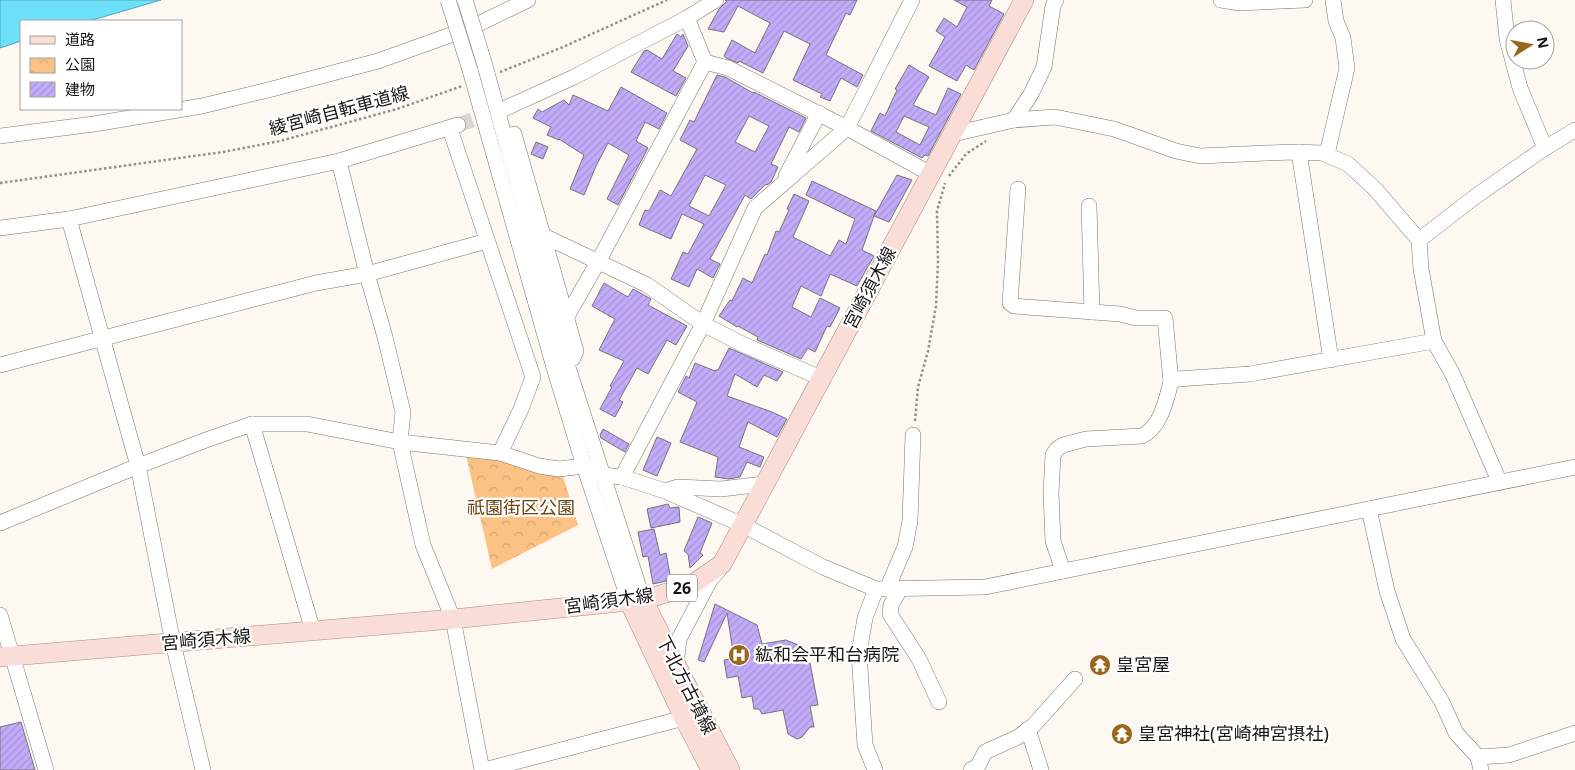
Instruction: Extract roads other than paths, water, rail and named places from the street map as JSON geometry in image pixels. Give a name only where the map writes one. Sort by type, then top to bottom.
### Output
[{"type":"main road","name":"宮崎須木線","points":[[6,656],[453,619],[636,600],[690,586],[722,564],[1024,0]]},
{"type":"main road","name":"下北方古墳線","points":[[636,600],[676,665],[730,770]]},
{"type":"main road","name":"下北方古墳線","points":[[636,600],[684,718],[711,770]]},
{"type":"street","points":[[448,0],[468,77],[560,366],[603,475],[636,600]]},
{"type":"street","points":[[465,0],[488,68],[584,466],[636,600]]},
{"type":"street","points":[[182,109],[281,87],[378,61],[470,28],[528,0]]},
{"type":"street","points":[[533,377],[560,366],[573,358],[576,351],[544,236],[503,110],[574,77],[687,18],[716,0]]},
{"type":"street","points":[[622,477],[704,324],[754,208],[847,128],[912,0]]},
{"type":"street","points":[[1014,120],[1031,94],[1044,68],[1053,6],[1056,0]]},
{"type":"street","points":[[1221,0],[1240,3],[1305,0]]},
{"type":"street","points":[[1327,154],[1347,68],[1343,38],[1336,21],[1333,0]]},
{"type":"street","points":[[1503,0],[1507,39],[1520,88],[1545,148]]},
{"type":"street","points":[[687,18],[705,62]]},
{"type":"street","points":[[705,62],[728,68],[819,113],[931,174]]},
{"type":"street","points":[[566,318],[705,62]]},
{"type":"street","points":[[0,136],[94,124],[178,110]]},
{"type":"street","points":[[782,184],[819,113]]},
{"type":"street","points":[[953,134],[1014,120],[1055,117],[1114,130],[1176,151],[1200,156],[1299,152],[1327,154],[1348,164],[1375,189],[1419,240],[1421,269],[1434,342],[1453,375],[1499,481]]},
{"type":"street","points":[[0,228],[69,219],[339,161],[454,127],[487,241],[533,377],[521,409],[500,453]]},
{"type":"street","points":[[1419,240],[1476,196],[1545,148],[1575,130]]},
{"type":"street","points":[[1560,140],[1575,147]]},
{"type":"street","points":[[1299,152],[1331,360]]},
{"type":"street","points":[[339,161],[385,337],[402,412],[400,442],[423,545],[453,619],[483,770],[684,718]]},
{"type":"street","points":[[1018,190],[1010,303],[1014,306],[1120,314],[1136,318],[1165,318],[1171,382],[1157,422],[1149,433],[1142,436],[1086,439],[1063,445],[1053,455],[1050,493],[1053,541],[1064,571]]},
{"type":"street","points":[[1089,206],[1092,312]]},
{"type":"street","points":[[69,219],[138,466],[173,643],[203,770]]},
{"type":"street","points":[[544,236],[646,285],[704,324],[742,344],[821,378]]},
{"type":"street","points":[[0,365],[316,283],[367,274],[487,241]]},
{"type":"street","points":[[1171,382],[1176,379],[1250,374],[1434,342]]},
{"type":"street","points":[[252,424],[313,631]]},
{"type":"street","points":[[0,523],[138,466],[252,424],[307,424],[400,442],[500,453],[539,466],[559,469],[584,466],[603,475],[622,477],[665,491],[743,525],[823,567],[888,589],[985,587],[1575,467]]},
{"type":"street","points":[[875,770],[865,745],[859,653],[865,618],[888,589],[905,547],[910,521],[913,435]]},
{"type":"street","points":[[665,491],[678,487],[721,489],[764,484]]},
{"type":"street","points":[[1369,509],[1387,591],[1403,639],[1442,702],[1456,733],[1480,764],[1575,733]]},
{"type":"street","points":[[676,665],[679,639],[710,580],[722,564]]},
{"type":"street","points":[[888,589],[891,605],[890,614],[919,659],[939,702]]},
{"type":"street","points":[[0,615],[6,656],[46,770]]},
{"type":"street","points":[[971,770],[978,766],[985,752],[1018,737],[1028,729],[1075,679]]},
{"type":"street","points":[[1028,729],[1041,770]]},
{"type":"water","points":[[0,0],[161,0],[92,20],[20,20],[20,41],[0,48]]},
{"type":"tunnel","points":[[458,125],[495,112]]},
{"type":"place","name":"紘和会平和台病院","points":[[739,655]]},
{"type":"place","name":"皇宮屋","points":[[1100,665]]},
{"type":"place","name":"皇宮神社(宮崎神宮摂社)","points":[[1122,734]]},
{"type":"park label","name":"祇園街区公園","points":[[521,508]]}]
